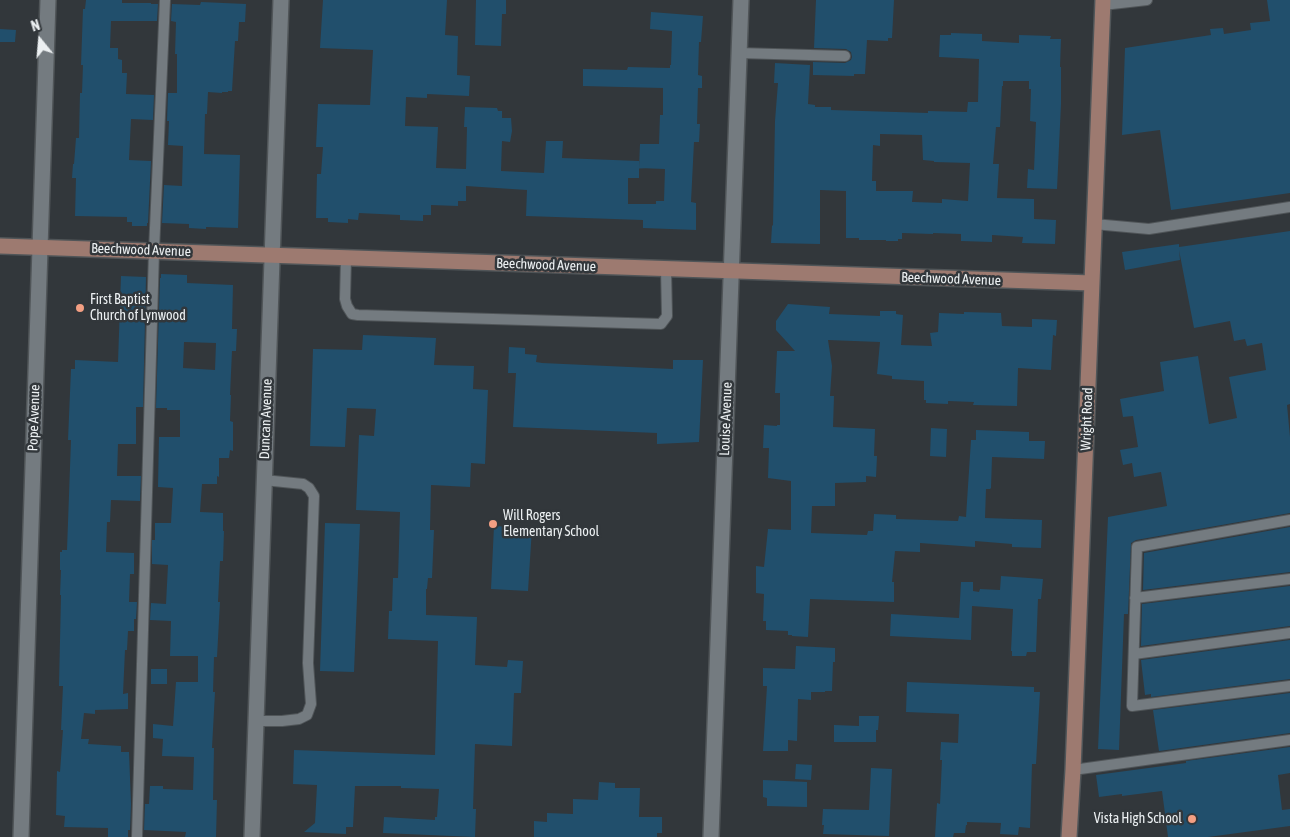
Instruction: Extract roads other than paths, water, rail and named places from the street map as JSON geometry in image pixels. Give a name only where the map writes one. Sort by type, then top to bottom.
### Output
[{"type":"street","name":"Pope Avenue","points":[[21,837],[48,0]]},
{"type":"street","name":"Duncan Avenue","points":[[252,837],[281,0]]},
{"type":"street","name":"Louise Avenue","points":[[711,837],[740,0]]},
{"type":"street","name":"Wright Road","points":[[1069,837],[1103,3]]},
{"type":"street","name":"Beechwood Avenue","points":[[0,246],[1092,283]]},
{"type":"lane","points":[[137,837],[154,251],[165,0]]},
{"type":"lane","points":[[1103,3],[1147,0]]},
{"type":"lane","points":[[739,53],[845,56]]},
{"type":"lane","points":[[1094,224],[1149,229],[1290,207]]},
{"type":"lane","points":[[346,258],[347,306],[352,314],[368,315],[661,324],[667,316],[666,269]]},
{"type":"lane","points":[[256,721],[300,719],[307,715],[312,704],[308,663],[314,496],[309,488],[303,484],[264,480]]},
{"type":"lane","points":[[1290,520],[1137,546],[1132,706],[1290,686]]},
{"type":"lane","points":[[1135,598],[1290,579]]},
{"type":"lane","points":[[1134,654],[1290,633]]},
{"type":"lane","points":[[1073,770],[1290,740]]},
{"type":"place","name":"First Baptist Church of Lynwood","points":[[80,308]]},
{"type":"place","name":"Will Rogers Elementary School","points":[[493,524]]},
{"type":"place","name":"Vista High School","points":[[1192,819]]}]
